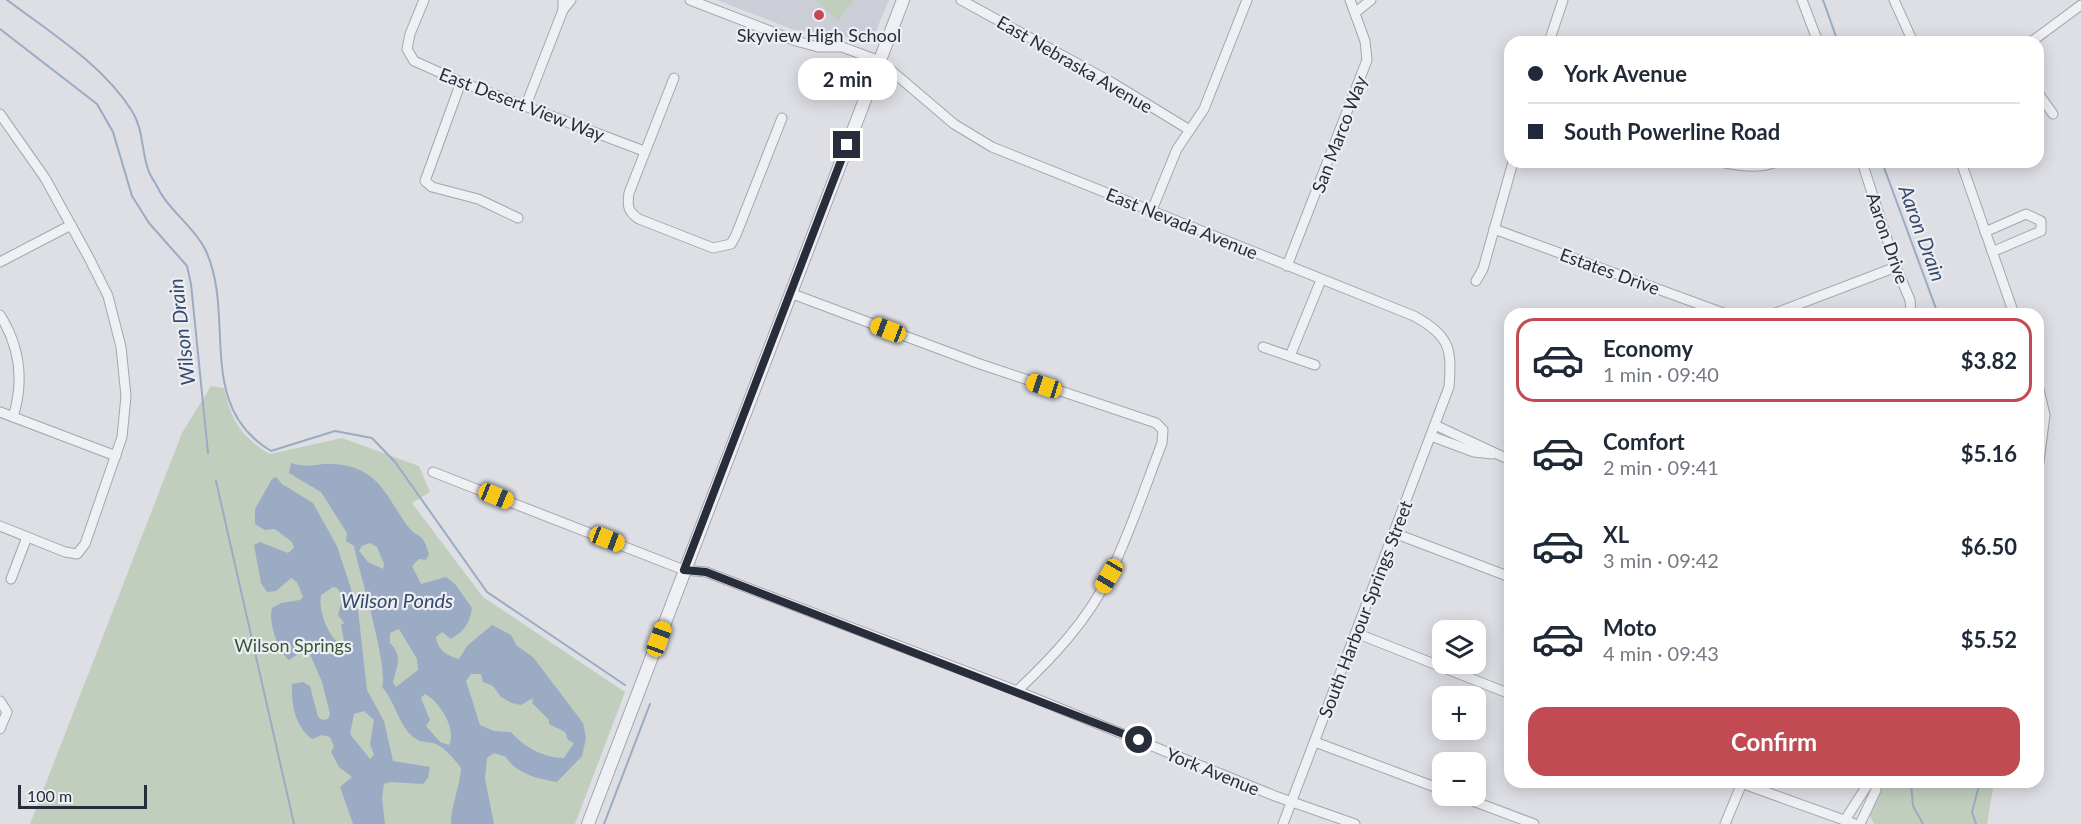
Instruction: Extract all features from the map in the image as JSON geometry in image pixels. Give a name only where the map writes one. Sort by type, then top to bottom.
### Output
[{"type":"street","name":"East Desert View Way","points":[[424,0],[410,34],[407,49],[414,61],[461,82],[644,151]]},
{"type":"street","points":[[526,105],[563,5],[572,0]]},
{"type":"street","name":"East Nevada Avenue","points":[[690,0],[796,41],[818,46],[843,47],[880,61],[954,124],[992,147],[1414,316],[1435,328],[1446,342],[1451,356],[1446,395]]},
{"type":"street","points":[[588,824],[903,0]]},
{"type":"street","name":"East Nebraska Avenue","points":[[961,0],[1111,82],[1188,129]]},
{"type":"street","points":[[1152,210],[1162,180],[1188,129],[1204,109],[1248,0]]},
{"type":"street","name":"San Marco Way","points":[[1287,266],[1367,60],[1365,41],[1350,0]]},
{"type":"street","points":[[1356,12],[1371,0]]},
{"type":"street","points":[[1551,36],[1563,0]]},
{"type":"street","points":[[1802,0],[1816,36]]},
{"type":"street","points":[[1893,0],[1910,36]]},
{"type":"street","points":[[2068,13],[2077,0]]},
{"type":"street","points":[[2039,36],[2081,5]]},
{"type":"street","points":[[674,78],[644,151],[629,193],[627,206],[631,214],[639,219],[713,248],[731,244],[782,118]]},
{"type":"street","points":[[461,82],[424,182],[432,187],[478,199],[518,218]]},
{"type":"street","points":[[2044,104],[2053,114]]},
{"type":"street","points":[[0,114],[45,178],[108,296],[121,347],[126,396],[122,437],[85,544],[77,554],[65,552],[0,526]]},
{"type":"street","points":[[1476,281],[1483,269],[1511,168]]},
{"type":"street","name":"Aaron Drive","points":[[1864,168],[1896,267],[1910,300],[1911,308]]},
{"type":"street","points":[[1963,168],[2012,308]]},
{"type":"street","points":[[1985,232],[2026,213],[2041,221],[2041,231],[2034,236],[1992,252]]},
{"type":"street","points":[[0,262],[71,225]]},
{"type":"street","name":"Estates Drive","points":[[1494,229],[1710,308]]},
{"type":"street","points":[[1789,308],[1896,267]]},
{"type":"street","points":[[1290,356],[1321,280]]},
{"type":"street","points":[[790,293],[977,363],[1156,423],[1163,430],[1162,443],[1109,576],[1097,597],[1053,657],[1017,691]]},
{"type":"street","points":[[0,315],[15,348],[20,379],[20,397],[13,417]]},
{"type":"street","points":[[1263,347],[1315,365]]},
{"type":"street","name":"South Harbour Springs Street","points":[[1283,824],[1446,395]]},
{"type":"street","points":[[0,412],[116,456]]},
{"type":"street","points":[[1435,425],[1481,444],[1504,458]]},
{"type":"street","points":[[1431,436],[1474,452],[1495,454]]},
{"type":"street","name":"York Avenue","points":[[433,472],[684,570],[706,572],[1017,691],[1292,802],[1355,824]]},
{"type":"street","points":[[1394,533],[1504,575]]},
{"type":"street","points":[[11,579],[27,537]]},
{"type":"street","points":[[1356,633],[1504,692]]},
{"type":"street","points":[[0,700],[7,712],[0,729]]},
{"type":"street","points":[[1315,742],[1432,786]]},
{"type":"street","points":[[1725,824],[1738,788]]},
{"type":"street","points":[[1757,788],[1855,824]]},
{"type":"street","points":[[1845,820],[1865,788]]},
{"type":"street","points":[[1860,824],[1876,788]]},
{"type":"street","points":[[1486,806],[1534,824]]},
{"type":"shaded area","name":"Skyview High School","points":[[717,0],[889,0],[872,40],[865,43],[840,35],[794,30]]},
{"type":"green space","points":[[815,0],[854,0],[838,21]]},
{"type":"green space","name":"Wilson Springs","points":[[211,386],[224,388],[230,410],[239,427],[245,435],[270,454],[342,438],[419,466],[430,492],[412,503],[483,597],[625,692],[575,824],[30,824],[182,433]]},
{"type":"green space","points":[[1881,788],[1993,788],[1987,824],[1874,824],[1870,816]]},
{"type":"water","name":"Wilson Ponds","points":[[291,463],[303,466],[332,464],[348,466],[371,477],[380,486],[410,529],[421,537],[426,545],[429,554],[426,560],[419,559],[412,566],[421,584],[446,577],[455,584],[472,608],[466,626],[459,633],[451,639],[442,632],[436,637],[443,651],[459,659],[467,646],[492,625],[511,635],[517,646],[533,657],[583,723],[586,738],[582,756],[557,782],[528,775],[516,768],[506,757],[494,753],[487,758],[485,779],[494,824],[451,824],[461,768],[441,747],[416,739],[403,724],[382,687],[383,676],[378,640],[354,546],[346,541],[347,533],[321,492],[289,473]],"holes":[[[370,543],[377,547],[384,564],[383,569],[368,562],[359,551],[362,546]],[[399,629],[417,659],[418,670],[396,687],[393,682],[398,657],[390,643],[390,633]],[[471,674],[481,674],[483,682],[493,686],[501,697],[512,703],[521,705],[533,698],[532,703],[549,720],[549,724],[565,732],[568,740],[574,743],[564,758],[535,751],[511,732],[494,731],[480,725],[466,681]],[[425,694],[431,698],[446,716],[451,731],[449,745],[440,742],[426,726],[430,720],[421,698]]]},
{"type":"water","name":"Wilson Ponds","points":[[276,477],[282,484],[313,503],[337,546],[358,610],[367,690],[384,721],[393,761],[430,767],[428,778],[423,784],[390,782],[384,784],[382,798],[385,824],[353,824],[340,787],[352,777],[339,767],[331,752],[334,747],[330,737],[322,735],[312,739],[306,734],[295,714],[292,684],[303,682],[310,686],[318,717],[323,720],[328,719],[330,714],[322,682],[309,652],[300,653],[289,660],[281,650],[271,621],[272,608],[281,603],[300,600],[303,597],[297,582],[291,578],[276,591],[267,592],[261,583],[254,545],[260,542],[288,553],[294,548],[292,542],[275,529],[265,530],[255,524],[255,509],[272,479]],"holes":[[[333,587],[337,588],[343,596],[338,615],[344,623],[341,625],[344,641],[341,644],[328,629],[320,601],[321,595]],[[364,711],[374,720],[370,744],[374,755],[370,759],[350,734],[354,714]]]},
{"type":"waterway","points":[[7,0],[91,64],[120,94],[136,118],[150,175],[165,200],[205,249],[214,275],[225,384],[233,409],[247,432],[271,451],[335,431],[372,438],[395,462],[487,592],[625,685]]},
{"type":"waterway","name":"Aaron Drain","points":[[1823,0],[1836,36]]},
{"type":"waterway","name":"Wilson Drain","points":[[0,29],[97,104],[113,132],[132,196],[149,223],[187,266],[191,284],[208,453]]},
{"type":"waterway","name":"Aaron Drain","points":[[1884,168],[1936,308]]},
{"type":"waterway","name":"Wilson Drain","points":[[216,481],[294,824]]},
{"type":"waterway","points":[[604,824],[650,704]]},
{"type":"waterway","points":[[1912,788],[1913,806],[1923,824]]},
{"type":"waterway","name":"Aaron Drain","points":[[1976,824],[1972,812],[1978,788]]},
{"type":"place","name":"Skyview High School","points":[[819,15]]},
{"type":"route","points":[[847,145],[684,570],[706,572],[1139,740]]}]
